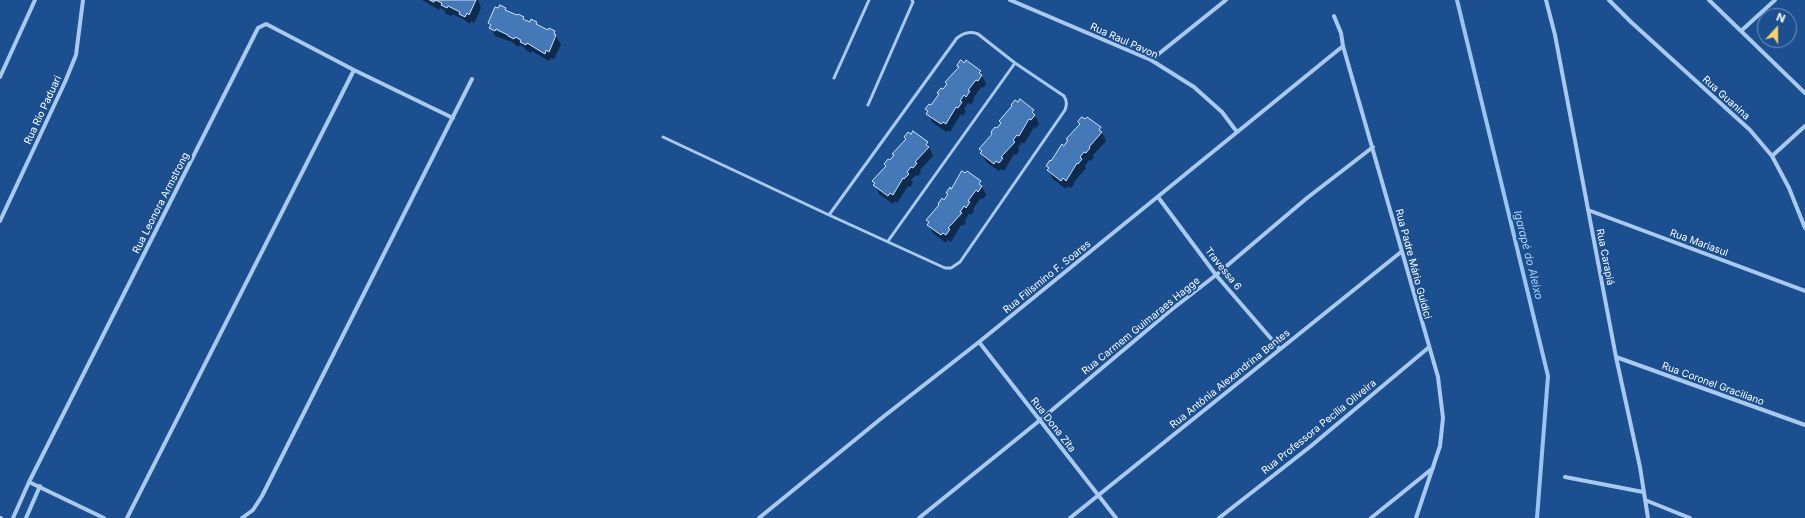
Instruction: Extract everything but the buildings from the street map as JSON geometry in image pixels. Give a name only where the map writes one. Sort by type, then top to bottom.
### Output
[{"type":"street","points":[[0,77],[35,0]]},
{"type":"street","name":"Rua Raul Pavon","points":[[1010,0],[1151,60],[1194,87],[1222,112],[1237,132]]},
{"type":"street","points":[[1151,60],[1226,0]]},
{"type":"street","name":"Rua Carapiá","points":[[1546,0],[1555,35],[1616,357],[1640,467],[1648,518]]},
{"type":"street","name":"Rua Guanina","points":[[1609,0],[1631,22],[1750,130],[1772,156],[1789,188],[1805,228]]},
{"type":"street","points":[[1709,0],[1805,93]]},
{"type":"street","points":[[1741,31],[1775,0]]},
{"type":"street","name":"Rua Rio Paduari","points":[[0,221],[65,82],[76,55],[81,1]]},
{"type":"street","name":"Rua Padre Mário Guidici","points":[[1334,16],[1341,33],[1343,46],[1373,147],[1428,348],[1438,377],[1442,418],[1440,446],[1434,468],[1416,518]]},
{"type":"street","name":"Rua Leonora Armstrong","points":[[13,518],[29,482],[258,28],[266,24],[354,70],[452,118]]},
{"type":"street","name":"Rua Filismino F. Soares","points":[[759,518],[883,417],[979,342],[1343,46]]},
{"type":"street","points":[[127,518],[354,70]]},
{"type":"street","points":[[242,518],[253,510],[262,496],[472,79]]},
{"type":"street","points":[[1772,156],[1805,126]]},
{"type":"street","name":"Rua Carmem Guimaraes Hagge","points":[[919,518],[1039,421],[1307,198],[1373,147]]},
{"type":"street","name":"Travessa 6","points":[[1158,197],[1216,275],[1280,349]]},
{"type":"street","name":"Rua Mariasul","points":[[1588,210],[1805,291]]},
{"type":"street","name":"Rua Antônia Alexandrina Bentes","points":[[1070,518],[1401,252]]},
{"type":"street","name":"Rua Dona Zita","points":[[979,342],[1116,518]]},
{"type":"street","name":"Rua Professora Pecília Oliveira","points":[[1219,518],[1311,446],[1428,348]]},
{"type":"street","name":"Rua Coronel Graciliano","points":[[1616,357],[1805,425]]},
{"type":"street","points":[[1372,518],[1434,468]]},
{"type":"street","points":[[1566,478],[1644,492]]},
{"type":"street","points":[[29,482],[104,518]]},
{"type":"street","points":[[26,518],[40,486]]},
{"type":"street","points":[[1645,500],[1690,518]]},
{"type":"lane","points":[[834,78],[869,0]]},
{"type":"lane","points":[[868,105],[913,2],[912,0]]},
{"type":"lane","points":[[663,137],[829,215],[945,268],[951,268],[960,262],[1065,110],[1067,105],[1064,96],[1015,63],[978,34],[971,32],[963,34],[957,38],[829,215]]},
{"type":"lane","points":[[888,241],[1015,63]]},
{"type":"waterway","name":"Igarapé do Aleixo","points":[[1457,0],[1548,376],[1537,518]]}]
